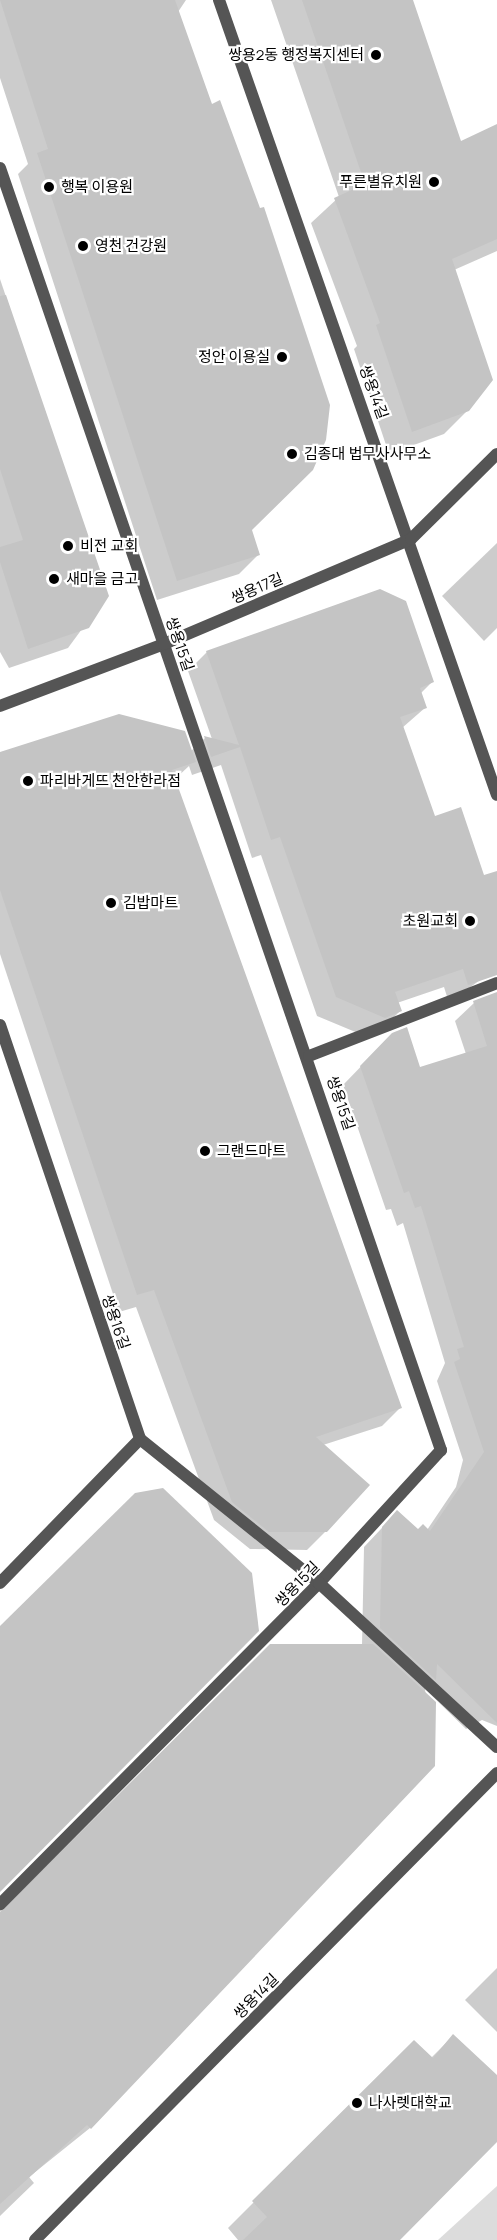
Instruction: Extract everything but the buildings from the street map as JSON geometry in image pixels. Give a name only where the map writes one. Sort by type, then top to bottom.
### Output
[{"type":"street","name":"쌍용14길","points":[[219,0],[411,539],[497,795]]},
{"type":"street","name":"쌍용15길","points":[[0,168],[309,1056],[441,1450],[319,1583],[0,1904]]},
{"type":"street","name":"쌍용17길","points":[[0,706],[164,644],[411,539],[497,454]]},
{"type":"street","points":[[309,1056],[497,982]]},
{"type":"street","name":"쌍용16길","points":[[0,1025],[140,1439]]},
{"type":"street","points":[[0,1583],[140,1439],[319,1583],[497,1747]]},
{"type":"street","name":"쌍용14길","points":[[35,2240],[497,1773]]},
{"type":"shaded area","points":[[497,2186],[497,2240],[438,2240]]},
{"type":"place","name":"쌍용2동 행정복지센터","points":[[376,55]]},
{"type":"place","name":"푸른별유치원","points":[[434,182]]},
{"type":"place","name":"행복 이용원","points":[[49,187]]},
{"type":"place","name":"영천 건강원","points":[[83,246]]},
{"type":"place","name":"정안 이용실","points":[[282,357]]},
{"type":"place","name":"김종대 법무사사무소","points":[[292,454]]},
{"type":"place","name":"비전 교회","points":[[68,546]]},
{"type":"place","name":"새마을 금고","points":[[54,579]]},
{"type":"place","name":"파리바게뜨 천안한라점","points":[[28,781]]},
{"type":"place","name":"김밥마트","points":[[111,903]]},
{"type":"place","name":"초원교회","points":[[470,921]]},
{"type":"place","name":"그랜드마트","points":[[205,1151]]},
{"type":"place","name":"나사렛대학교","points":[[357,2103]]}]
